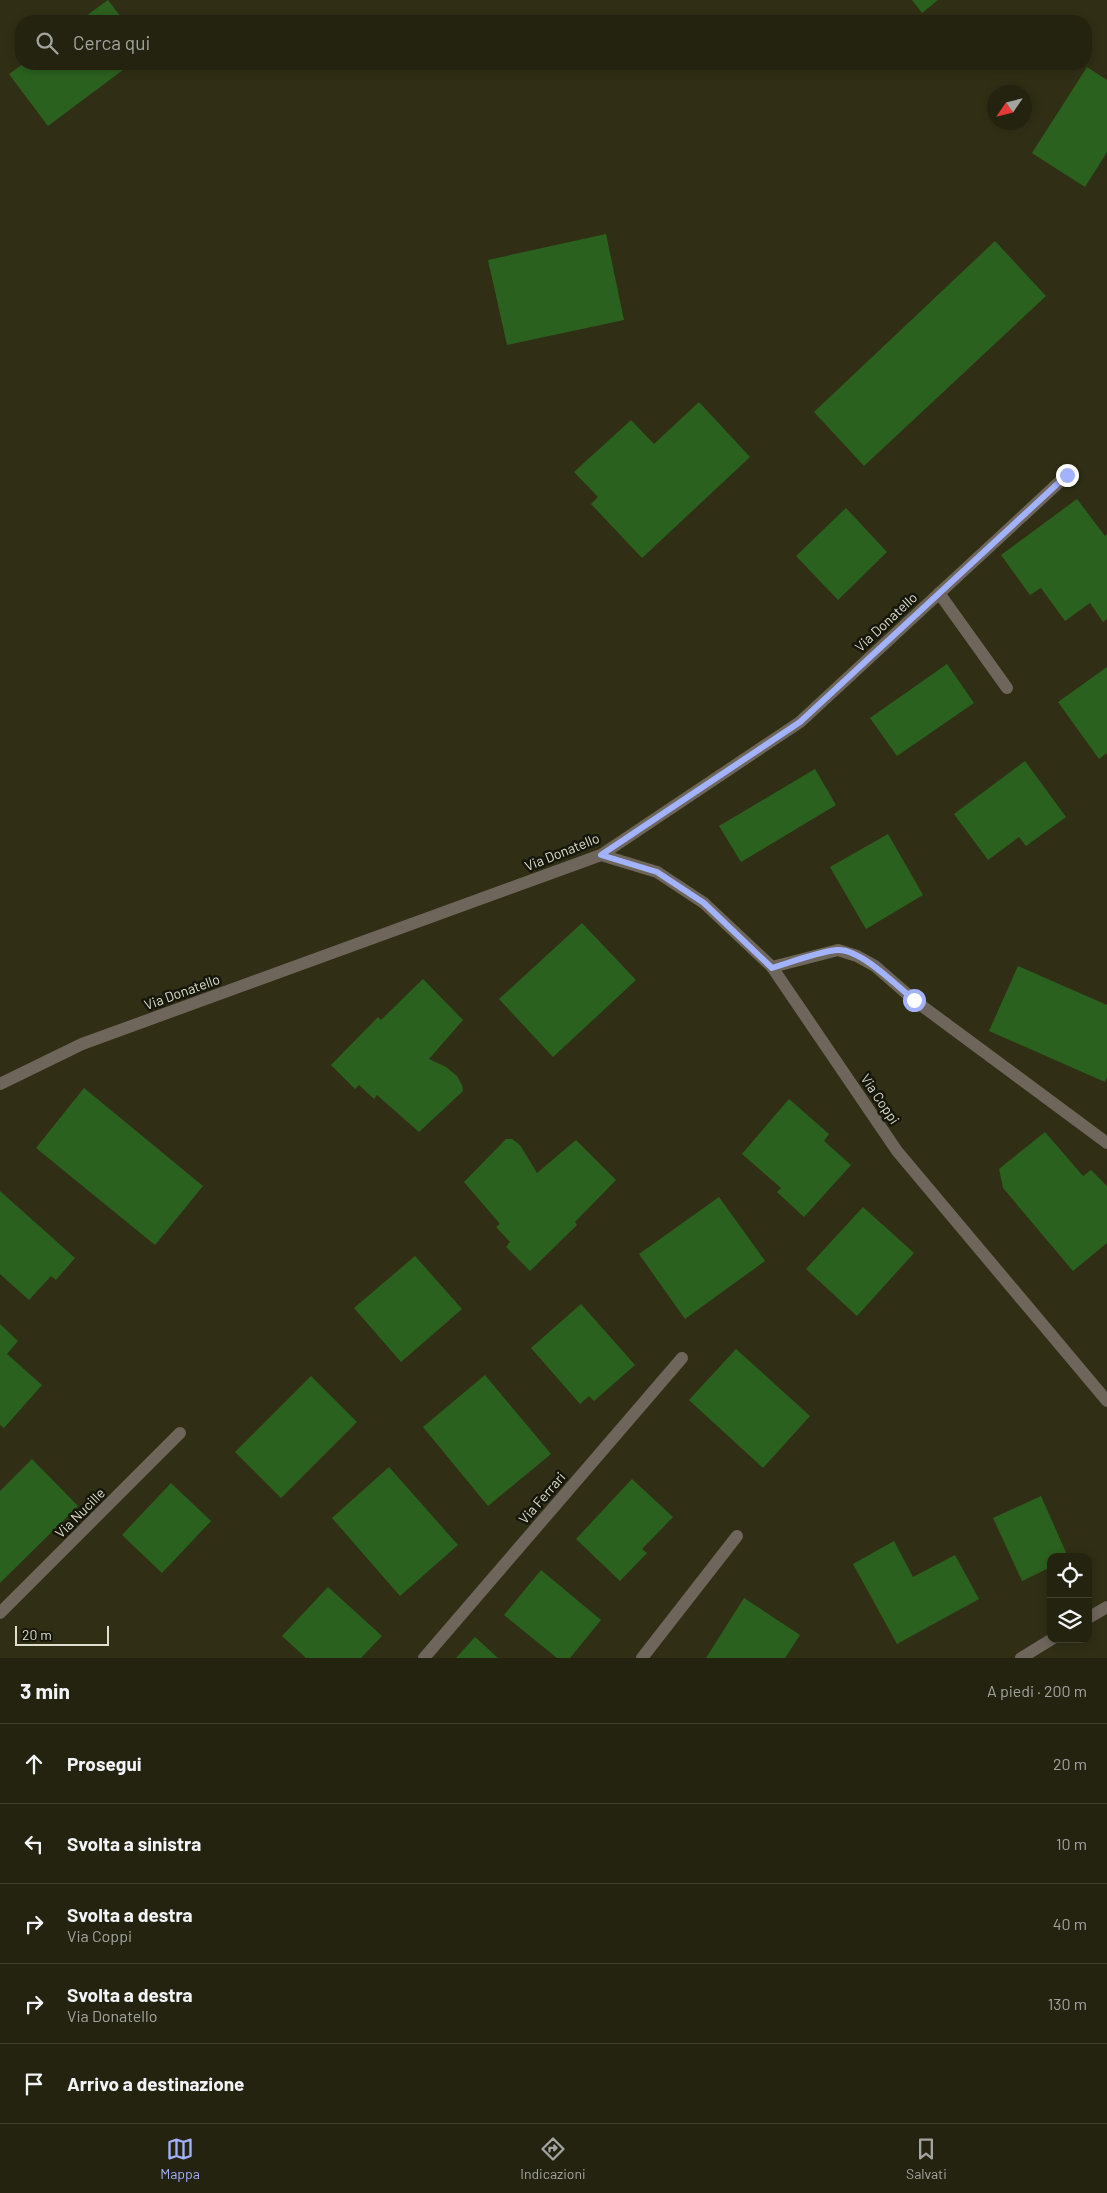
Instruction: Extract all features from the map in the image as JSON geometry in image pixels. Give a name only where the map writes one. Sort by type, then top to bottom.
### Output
[{"type":"street","name":"Via Donatello","points":[[0,1084],[82,1044],[601,855],[800,722],[1067,475]]},
{"type":"street","points":[[939,593],[1007,688]]},
{"type":"street","name":"Via Coppi","points":[[601,855],[657,872],[696,898],[772,968],[898,1151],[1107,1400]]},
{"type":"street","points":[[772,968],[838,950],[857,956],[875,966],[914,1000],[1107,1142]]},
{"type":"street","name":"Via Ferrari","points":[[424,1658],[682,1358]]},
{"type":"street","name":"Via Nucille","points":[[0,1613],[180,1433]]},
{"type":"street","points":[[642,1658],[738,1536]]},
{"type":"street","points":[[1092,1616],[1107,1607]]},
{"type":"street","points":[[1021,1658],[1037,1653],[1048,1643]]},
{"type":"building","points":[[108,0],[119,15],[87,15]]},
{"type":"building","points":[[912,0],[938,0],[922,13]]},
{"type":"building","points":[[15,70],[123,70],[48,126],[9,74]]},
{"type":"building","points":[[1085,70],[1092,70],[1107,80],[1107,152],[1085,187],[1032,153]]},
{"type":"building","points":[[606,234],[624,320],[507,345],[488,260]]},
{"type":"building","points":[[995,241],[1046,296],[864,466],[814,412]]},
{"type":"building","points":[[699,402],[750,457],[642,558],[591,504],[598,497],[574,472],[631,420],[654,444]]},
{"type":"building","points":[[1077,499],[1105,536],[1107,534],[1107,619],[1103,622],[1090,603],[1065,621],[1041,588],[1030,595],[1001,555]]},
{"type":"building","points":[[846,508],[887,552],[838,600],[796,556]]},
{"type":"building","points":[[947,664],[974,703],[897,756],[870,718]]},
{"type":"building","points":[[1107,667],[1107,753],[1099,759],[1058,702]]},
{"type":"building","points":[[1025,761],[1066,817],[1026,846],[1019,837],[988,860],[954,814]]},
{"type":"building","points":[[815,769],[836,805],[741,862],[719,826]]},
{"type":"building","points":[[888,834],[923,895],[866,929],[830,867]]},
{"type":"building","points":[[582,923],[636,980],[553,1057],[499,999]]},
{"type":"building","points":[[1018,966],[1107,1005],[1107,1077],[1105,1082],[989,1031]]},
{"type":"building","points":[[423,979],[463,1020],[429,1059],[446,1067],[457,1076],[463,1091],[419,1132],[377,1095],[374,1099],[359,1085],[355,1089],[331,1065],[378,1017],[381,1020]]},
{"type":"building","points":[[84,1088],[203,1186],[155,1245],[36,1148]]},
{"type":"building","points":[[789,1099],[829,1134],[824,1141],[851,1165],[804,1217],[777,1192],[781,1188],[742,1154]]},
{"type":"building","points":[[1045,1132],[1083,1176],[1091,1170],[1107,1186],[1107,1243],[1073,1271],[1003,1188],[999,1169]]},
{"type":"building","points":[[506,1139],[512,1139],[520,1145],[537,1173],[576,1140],[616,1180],[575,1222],[577,1225],[530,1271],[506,1247],[510,1242],[496,1227],[500,1224],[464,1182]]},
{"type":"building","points":[[0,1191],[75,1258],[56,1280],[51,1276],[29,1300],[0,1274]]},
{"type":"building","points":[[719,1197],[765,1261],[685,1319],[639,1254]]},
{"type":"building","points":[[863,1207],[914,1253],[857,1316],[806,1269]]},
{"type":"building","points":[[415,1256],[462,1309],[401,1362],[354,1308]]},
{"type":"building","points":[[581,1304],[635,1365],[594,1401],[589,1396],[580,1404],[531,1348]]},
{"type":"building","points":[[0,1324],[18,1341],[7,1354],[42,1385],[4,1428],[0,1425]]},
{"type":"building","points":[[736,1349],[810,1416],[763,1468],[689,1400]]},
{"type":"building","points":[[485,1375],[551,1454],[488,1506],[423,1427]]},
{"type":"building","points":[[311,1376],[357,1422],[281,1498],[235,1452]]},
{"type":"building","points":[[32,1459],[78,1506],[0,1583],[0,1491]]},
{"type":"building","points":[[389,1467],[458,1545],[400,1596],[332,1518]]},
{"type":"building","points":[[632,1479],[673,1517],[642,1549],[647,1553],[620,1581],[576,1539]]},
{"type":"building","points":[[171,1483],[211,1521],[162,1573],[122,1535]]},
{"type":"building","points":[[1041,1496],[1066,1553],[1047,1553],[1047,1569],[1022,1581],[993,1518]]},
{"type":"building","points":[[894,1541],[913,1577],[955,1555],[979,1599],[897,1644],[853,1564]]},
{"type":"building","points":[[541,1570],[601,1620],[570,1658],[557,1658],[504,1615]]},
{"type":"building","points":[[328,1587],[382,1636],[361,1658],[306,1658],[282,1636]]},
{"type":"building","points":[[744,1598],[800,1635],[785,1658],[706,1658]]},
{"type":"building","points":[[475,1637],[498,1658],[456,1658]]},
{"type":"route","points":[[914,1000],[875,966],[857,956],[838,950],[772,968],[704,903],[657,872],[601,855],[800,722],[1067,475]]}]
